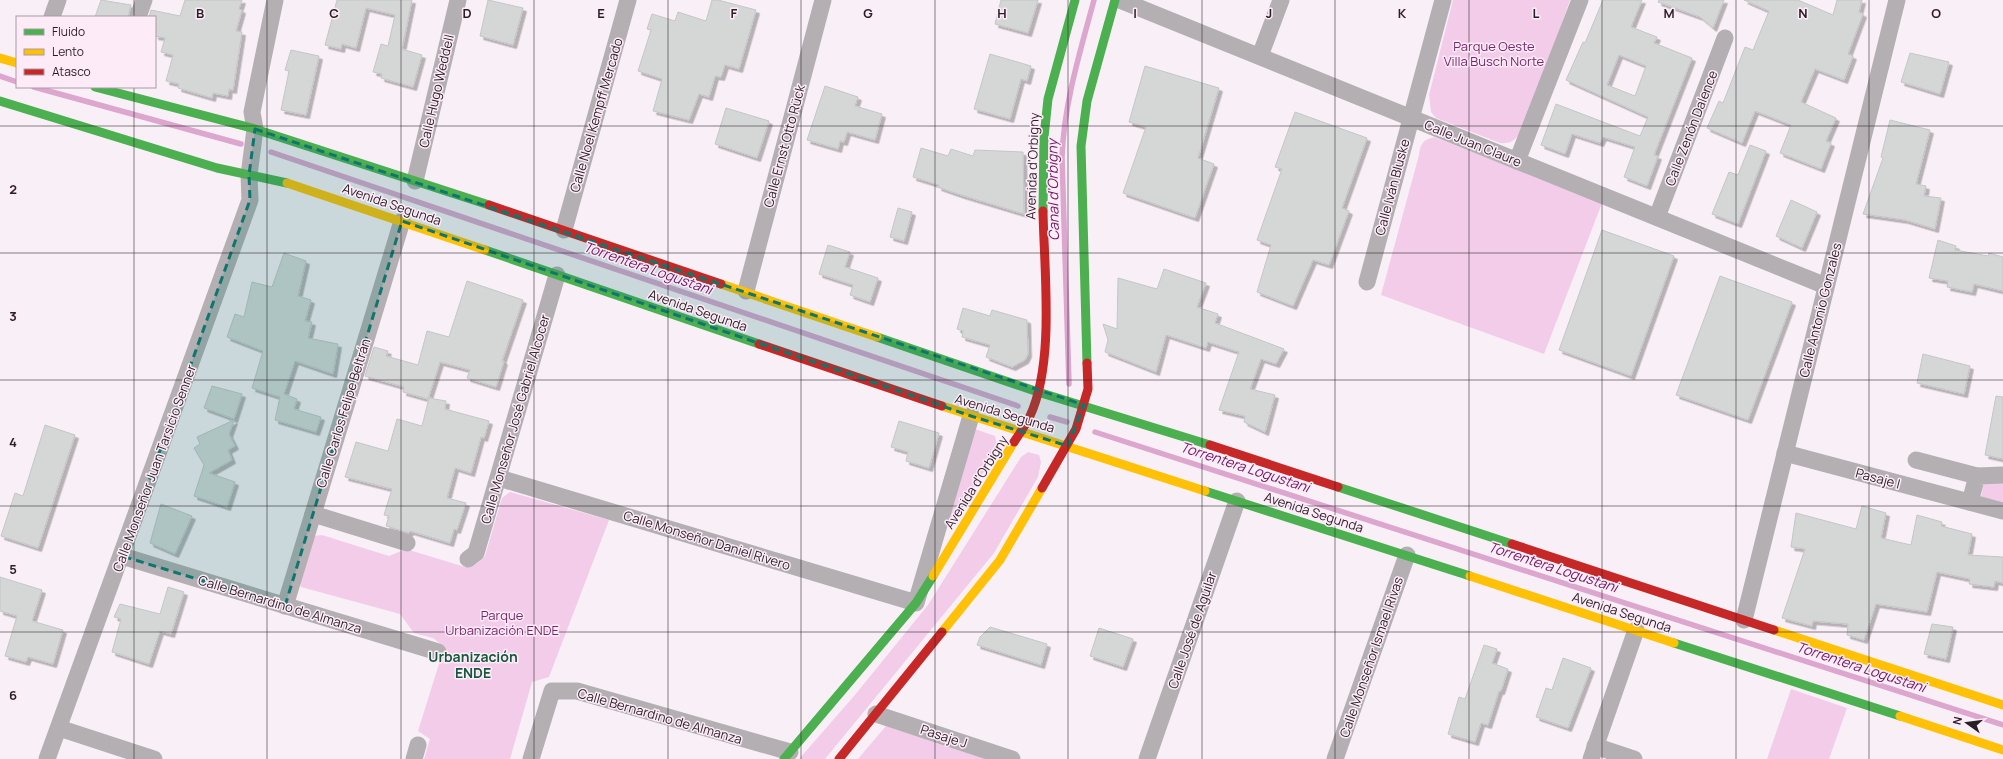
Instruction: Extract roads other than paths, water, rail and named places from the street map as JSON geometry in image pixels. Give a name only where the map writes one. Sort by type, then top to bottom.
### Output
[{"type":"main road","name":"Avenida d'Orbigny","points":[[787,756],[916,603],[1023,432],[1030,416],[1038,392],[1046,346],[1043,205],[1044,137],[1048,99],[1075,0]]},
{"type":"main road","points":[[839,759],[1000,560],[1068,446],[1076,429],[1088,389],[1080,146],[1087,101],[1115,0]]},
{"type":"main road","points":[[0,58],[16,63]]},
{"type":"main road","points":[[102,88],[255,129],[746,291],[1038,392],[1192,439],[2003,705]]},
{"type":"main road","name":"Avenida Segunda","points":[[0,101],[209,165],[249,175],[277,179],[971,416],[1407,555],[2003,750]]},
{"type":"street","points":[[52,16],[58,0]]},
{"type":"street","points":[[138,16],[144,0]]},
{"type":"street","name":"Calle Monseñor Juan Tarsicio Senner","points":[[47,759],[122,556],[250,200],[249,175],[255,129],[252,112],[275,0]]},
{"type":"street","name":"Calle Hugo Weddell","points":[[415,181],[458,0]]},
{"type":"street","name":"Calle Noel Kempff Mercado","points":[[564,230],[628,0]]},
{"type":"street","name":"Calle Ernst Otto Rück","points":[[746,291],[823,0]]},
{"type":"street","name":"Calle Juan Claure","points":[[1120,0],[1826,286]]},
{"type":"street","points":[[1260,56],[1281,0]]},
{"type":"street","name":"Calle Iván Bluske","points":[[1367,282],[1443,0]]},
{"type":"street","points":[[1517,161],[1580,0]]},
{"type":"street","name":"Calle Antonio Gonzales","points":[[1744,620],[1897,0]]},
{"type":"street","name":"Calle Zenón Dalence","points":[[1657,217],[1725,38]]},
{"type":"street","name":"Calle Carlos Felipe Beltrán","points":[[285,606],[402,221]]},
{"type":"street","name":"Calle Monseñor José Gabriel Alcocer","points":[[468,559],[476,553],[557,275]]},
{"type":"street","points":[[916,603],[971,416]]},
{"type":"street","name":"Pasaje I","points":[[1785,454],[2003,511]]},
{"type":"street","points":[[1916,460],[1978,476],[2003,475]]},
{"type":"street","points":[[1970,502],[1978,476]]},
{"type":"street","name":"Calle Monseñor Daniel Rivero","points":[[499,478],[916,603]]},
{"type":"street","name":"Calle José de Aguilar","points":[[1147,759],[1236,500]]},
{"type":"street","points":[[312,514],[407,543]]},
{"type":"street","name":"Calle Monseñor Ismael Rivas","points":[[1335,759],[1407,555]]},
{"type":"street","name":"Calle Bernardino de Almanza","points":[[122,556],[438,652]]},
{"type":"street","points":[[1634,759],[1593,752],[1636,630]]},
{"type":"street","name":"Calle Bernardino de Almanza","points":[[531,759],[552,691],[577,692],[787,756]]},
{"type":"street","name":"Pasaje J","points":[[876,714],[1012,759]]},
{"type":"street","points":[[59,728],[154,759]]},
{"type":"waterway","name":"Canal d'Orbigny","points":[[1069,384],[1062,157],[1063,137],[1069,97],[1094,0]]},
{"type":"waterway","name":"Torrentera Logustani","points":[[0,76],[16,82]]},
{"type":"waterway","name":"Torrentera Logustani","points":[[38,88],[241,144]]},
{"type":"waterway","name":"Torrentera Logustani","points":[[271,152],[1018,406]]},
{"type":"waterway","name":"Torrentera Logustani","points":[[1050,417],[1067,422]]},
{"type":"waterway","name":"Torrentera Logustani","points":[[1095,432],[2003,725]]},
{"type":"district","name":"Urbanización ENDE","points":[[473,666]]},
{"type":"park label","name":"Parque Oeste Villa Busch Norte","points":[[1494,54]]},
{"type":"park label","name":"Parque Urbanización ENDE","points":[[502,622]]}]
